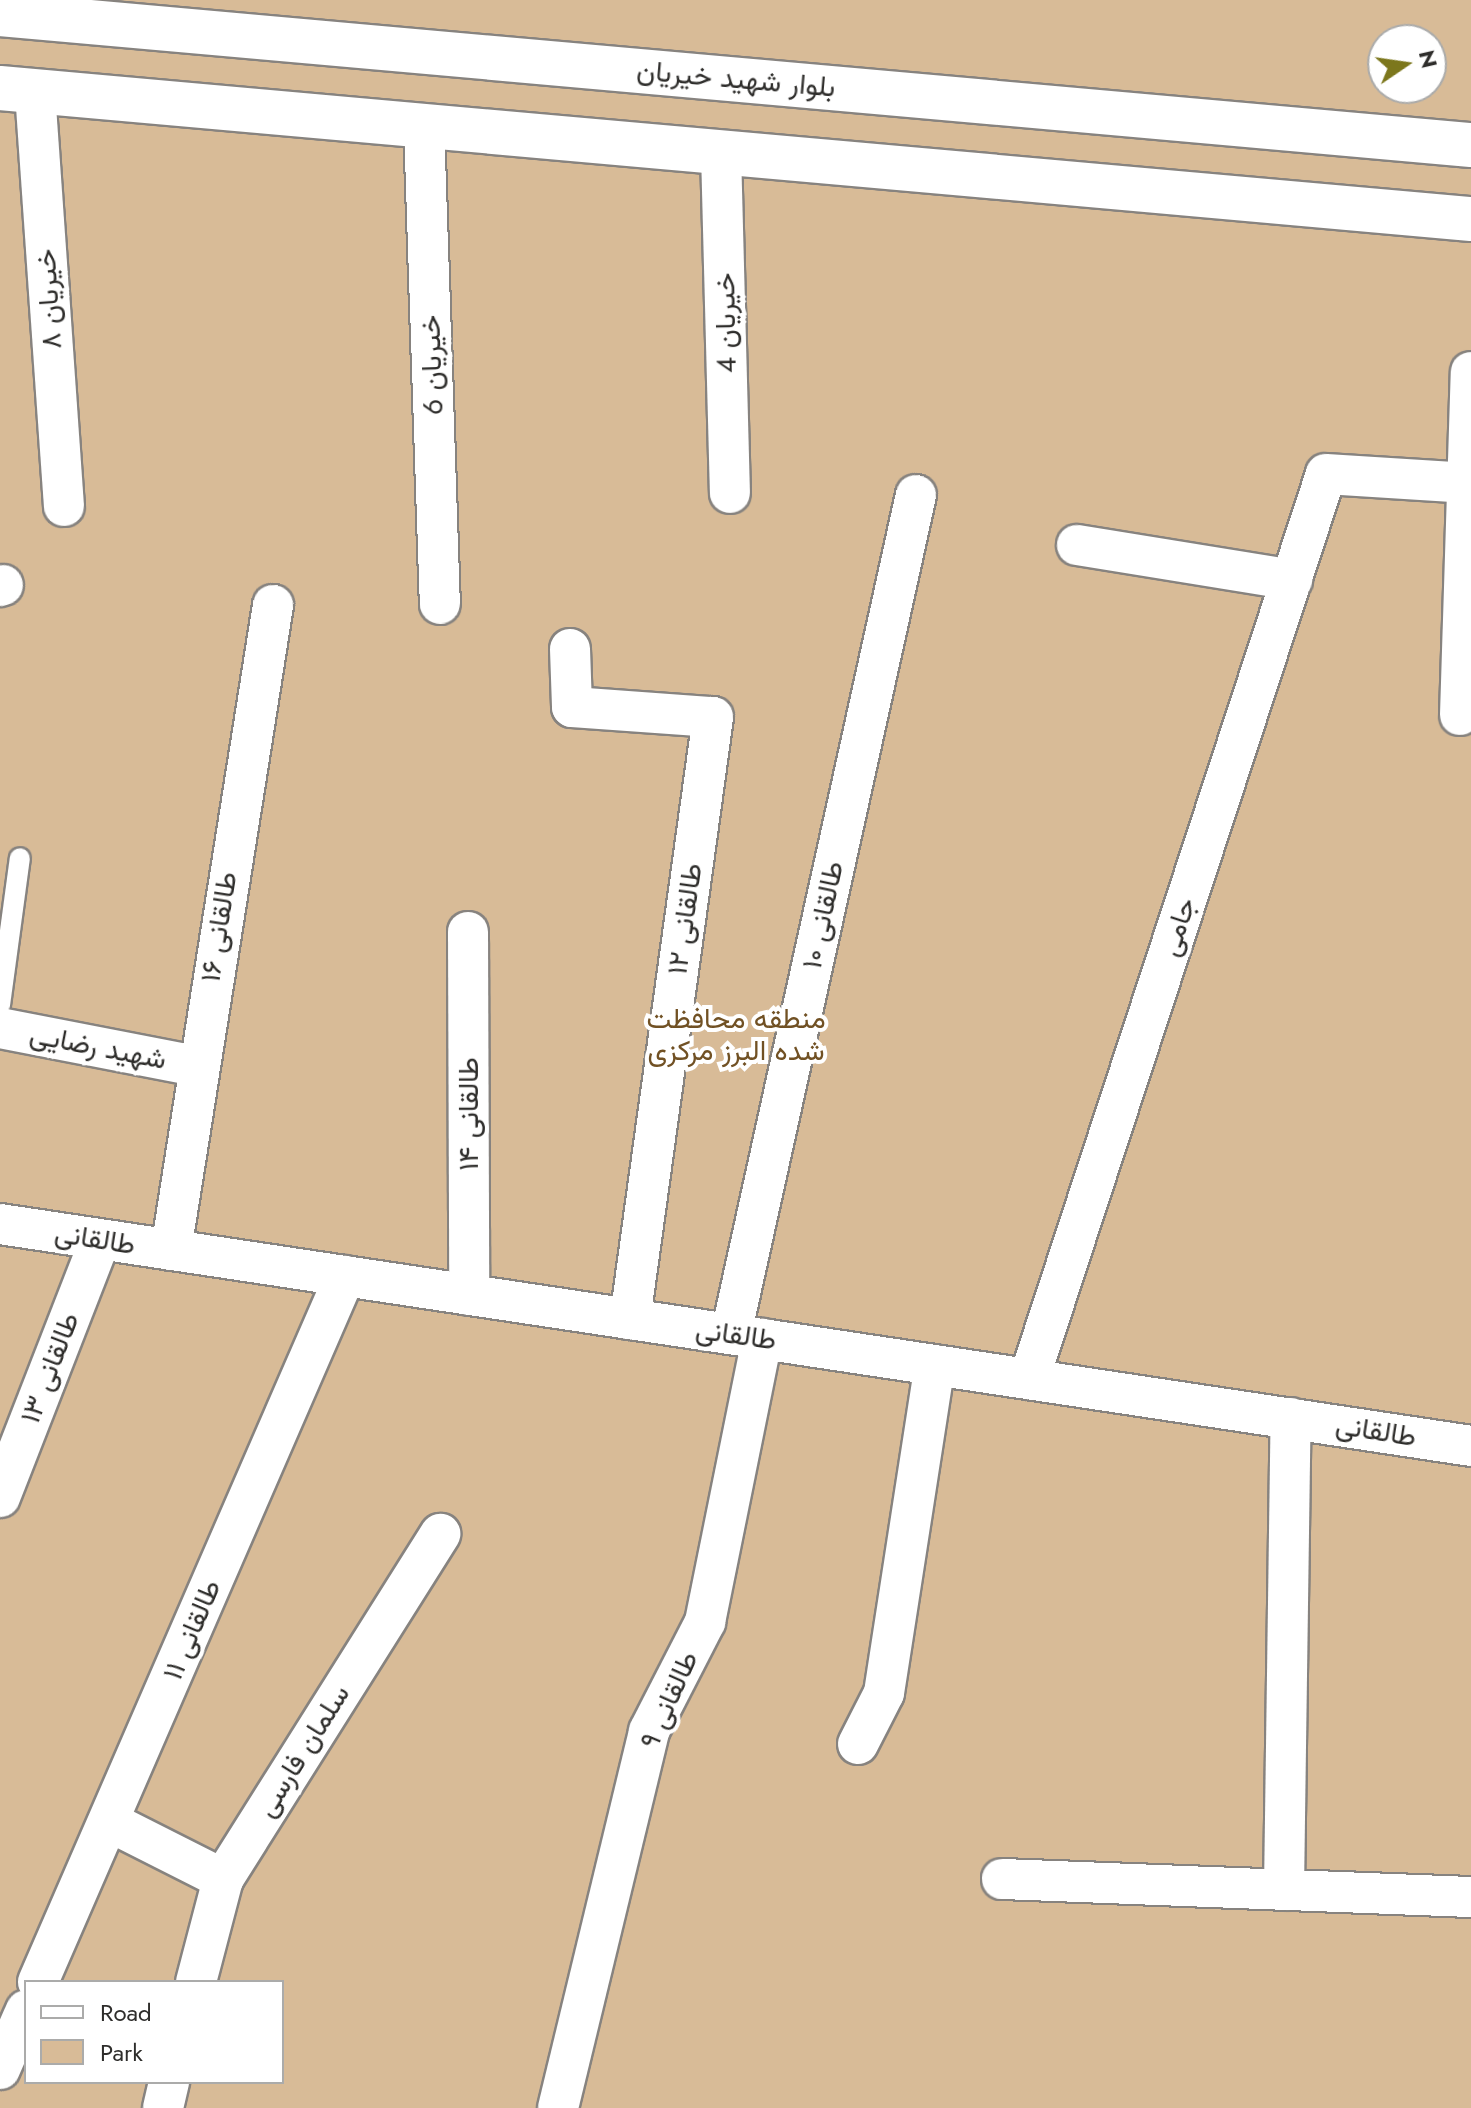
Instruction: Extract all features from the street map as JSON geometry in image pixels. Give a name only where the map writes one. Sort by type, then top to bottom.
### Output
[{"type":"main road","name":"بلوار شهید خیریان","points":[[0,14],[1471,145]]},
{"type":"main road","points":[[17,90],[1471,219]]},
{"type":"street","name":"خیریان ۸","points":[[17,90],[64,506]]},
{"type":"street","name":"خیریان 6","points":[[424,126],[440,604]]},
{"type":"street","name":"خیریان 4","points":[[721,152],[730,493]]},
{"type":"street","points":[[1460,715],[1471,372]]},
{"type":"street","name":"جامی","points":[[1029,1379],[1326,474],[1469,483]]},
{"type":"street","name":"طالقانی ۱۰","points":[[747,1337],[916,495]]},
{"type":"street","points":[[1077,545],[1292,580]]},
{"type":"street","name":"طالقانی ۱۶","points":[[171,1250],[196,1066],[273,605]]},
{"type":"street","name":"طالقانی ۱۲","points":[[570,649],[572,707],[713,717],[630,1319]]},
{"type":"street","name":"طالقانی ۱۴","points":[[468,932],[469,1295]]},
{"type":"street","name":"شهید رضایی","points":[[0,1028],[196,1066]]},
{"type":"street","name":"طالقانی","points":[[0,1224],[1471,1446]]},
{"type":"street","name":"طالقانی ۱۳","points":[[0,1497],[100,1240]]},
{"type":"street","name":"طالقانی ۱۱","points":[[39,1980],[345,1276]]},
{"type":"street","name":"طالقانی ۹","points":[[558,2108],[649,1731],[705,1622],[747,1337]]},
{"type":"street","points":[[858,1744],[884,1693],[935,1365]]},
{"type":"street","points":[[1284,1890],[1291,1418]]},
{"type":"street","name":"سلمان فارسی","points":[[197,1980],[223,1879],[440,1534]]},
{"type":"street","points":[[110,1822],[223,1879]]},
{"type":"street","points":[[1002,1879],[1471,1897]]},
{"type":"street","points":[[0,2069],[24,2015]]},
{"type":"street","points":[[163,2108],[169,2084]]},
{"type":"lane","points":[[0,1005],[20,858]]},
{"type":"green space","name":"منطقه محافظت شده البرز مرکزی","points":[[0,0],[1471,0],[1471,2108],[0,2108]]}]
